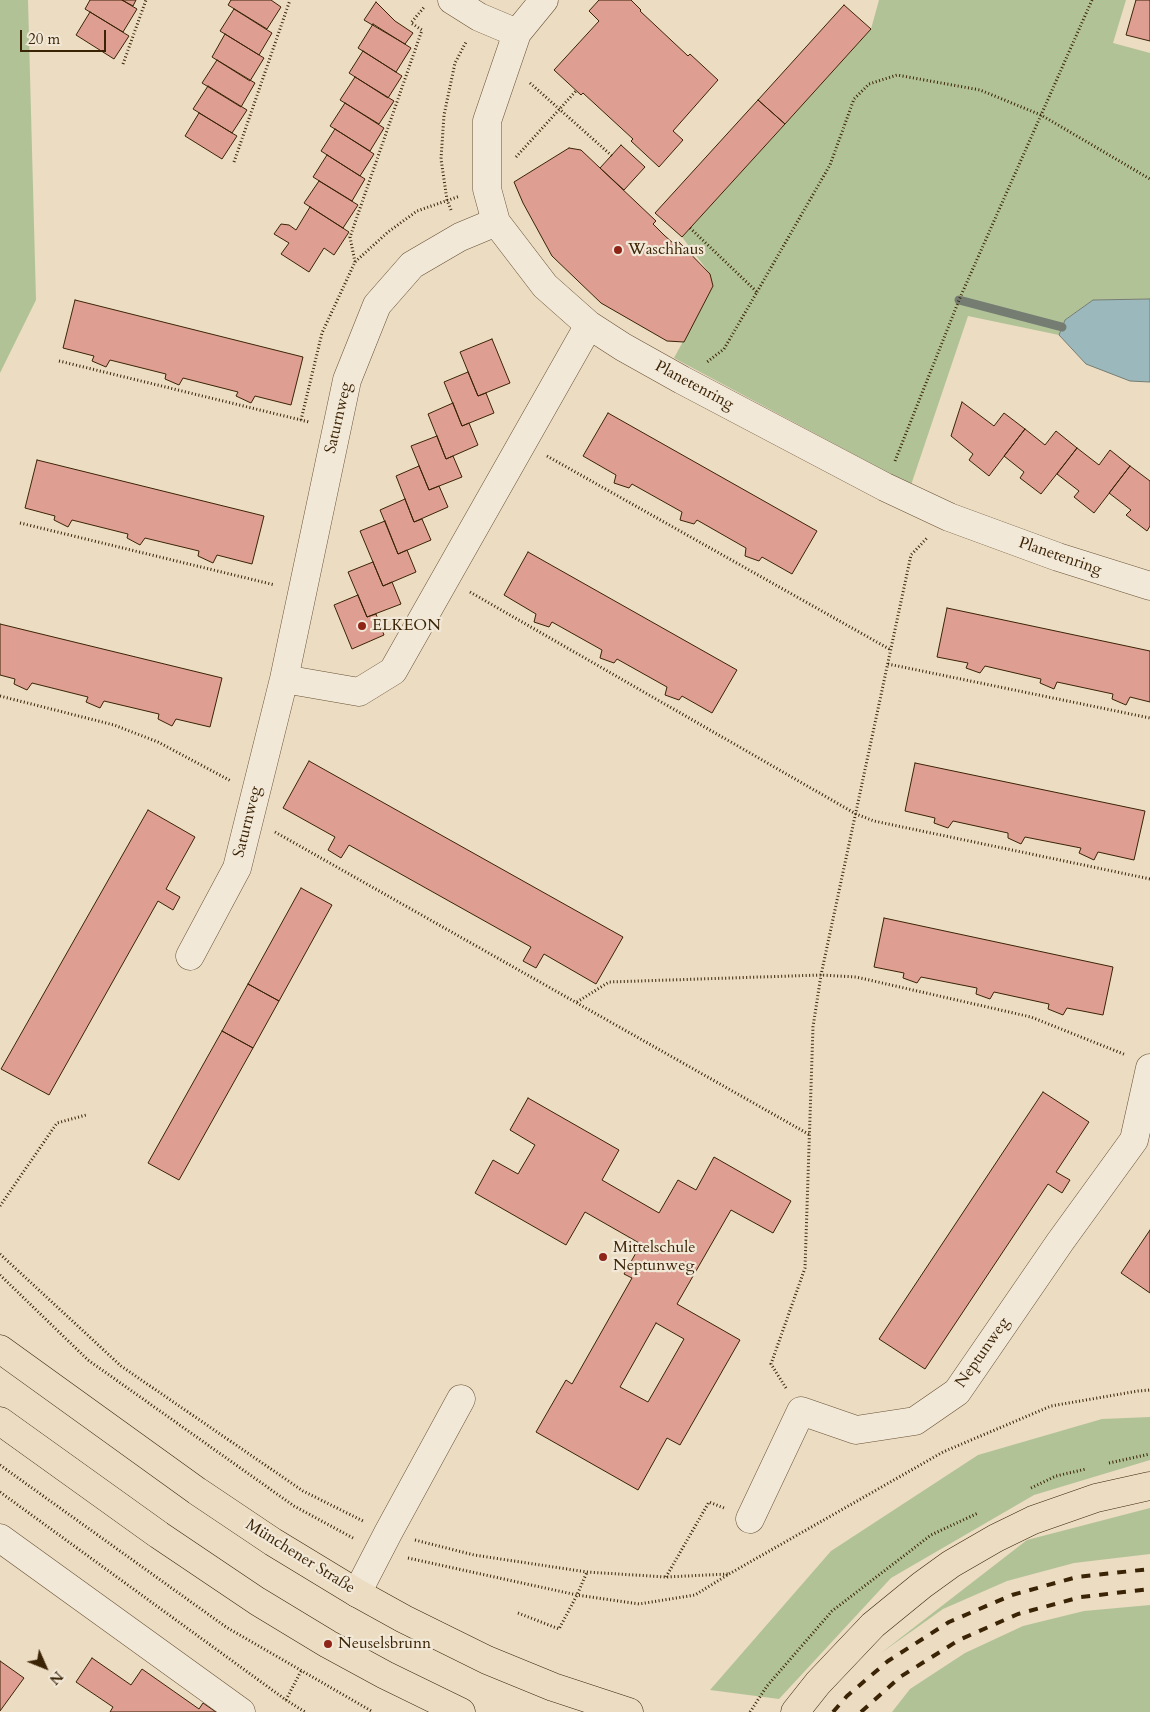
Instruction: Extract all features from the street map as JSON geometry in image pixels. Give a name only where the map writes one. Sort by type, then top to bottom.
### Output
[{"type":"main road","name":"Münchener Straße","points":[[0,1349],[197,1491],[274,1542],[357,1593],[404,1619],[487,1660],[554,1687],[629,1712]]},
{"type":"main road","points":[[0,1421],[159,1535],[257,1601],[328,1644],[385,1675],[461,1712]]},
{"type":"main road","points":[[796,1712],[818,1683],[873,1625],[915,1590],[951,1564],[996,1538],[1033,1520],[1096,1498],[1150,1486]]},
{"type":"street","points":[[452,0],[479,17],[517,33]]},
{"type":"street","name":"Planetenring","points":[[544,0],[517,33],[487,121],[488,189],[496,222],[545,286],[589,325],[623,347],[885,487],[949,517],[1058,557],[1150,586]]},
{"type":"street","name":"Saturnweg","points":[[190,956],[237,868],[284,679],[347,380],[377,305],[412,265],[460,238],[496,222]]},
{"type":"street","points":[[284,679],[359,692],[393,671],[589,325]]},
{"type":"street","name":"Neptunweg","points":[[800,1411],[856,1430],[915,1421],[957,1392],[1060,1242],[1134,1140],[1142,1063]]},
{"type":"street","points":[[357,1593],[461,1399]]},
{"type":"street","points":[[750,1519],[800,1411]]},
{"type":"street","points":[[0,1538],[241,1712]]},
{"type":"path","points":[[123,64],[146,0]]},
{"type":"path","points":[[234,162],[290,0]]},
{"type":"path","points":[[355,262],[350,237],[422,30],[411,23],[430,0]]},
{"type":"path","points":[[885,487],[952,318],[1092,0]]},
{"type":"path","points":[[460,238],[447,200],[441,159],[444,115],[455,63],[479,17]]},
{"type":"path","points":[[504,72],[528,82],[612,156]]},
{"type":"path","points":[[682,380],[724,349],[830,165],[854,99],[869,84],[897,75],[980,90],[1041,116],[1150,179]]},
{"type":"path","points":[[488,189],[576,91]]},
{"type":"path","points":[[690,228],[757,292]]},
{"type":"path","points":[[59,361],[336,429]]},
{"type":"path","points":[[522,442],[891,650]]},
{"type":"path","points":[[800,1411],[771,1364],[805,1268],[813,1027],[821,975],[911,555],[949,517]]},
{"type":"path","points":[[20,523],[302,592]]},
{"type":"path","points":[[445,578],[856,814],[874,821],[1150,879]]},
{"type":"path","points":[[888,664],[1150,718]]},
{"type":"path","points":[[0,696],[114,725],[158,742],[252,806],[577,1002],[810,1135]]},
{"type":"path","points":[[577,1002],[609,982],[821,975],[856,977],[1031,1017],[1142,1063]]},
{"type":"path","points":[[0,1206],[57,1123],[86,1115]]},
{"type":"path","points":[[0,1254],[121,1366],[303,1491],[383,1542],[587,1572],[666,1577],[729,1574]]},
{"type":"path","points":[[0,1275],[88,1360],[294,1506],[383,1542],[577,1595],[639,1604],[695,1595],[943,1452],[1050,1406],[1150,1390]]},
{"type":"path","points":[[0,1466],[226,1626],[373,1712]]},
{"type":"path","points":[[0,1492],[305,1712]]},
{"type":"path","points":[[666,1577],[710,1502],[750,1519]]},
{"type":"path","points":[[518,1613],[559,1629],[587,1572]]},
{"type":"path","points":[[286,1700],[301,1671]]},
{"type":"green space","points":[[0,0],[28,0],[36,300],[0,373]]},
{"type":"green space","points":[[879,0],[1126,0],[1113,43],[1150,53],[1150,299],[1093,300],[1065,320],[1059,335],[968,316],[911,485],[674,358],[713,286],[710,274],[682,237],[871,29]]},
{"type":"green space","points":[[1150,1417],[1150,1460],[1034,1495],[891,1578],[779,1699],[710,1690],[831,1551],[978,1455],[1102,1419]]},
{"type":"green space","points":[[1150,1508],[1150,1554],[1074,1563],[1007,1581],[943,1609],[881,1653],[1027,1540]]},
{"type":"green space","points":[[1150,1605],[1150,1712],[892,1712],[910,1689],[965,1653],[1023,1626],[1084,1611]]},
{"type":"water","points":[[1150,299],[1150,382],[1130,381],[1086,364],[1059,335],[1065,320],[1093,300]]},
{"type":"building","points":[[90,0],[122,0],[137,9],[123,32],[85,9]]},
{"type":"building","points":[[122,0],[136,0],[133,6]]},
{"type":"building","points":[[231,0],[271,0],[281,7],[267,29],[228,5]]},
{"type":"building","points":[[599,0],[631,0],[640,11],[688,56],[690,54],[718,80],[673,131],[683,140],[659,167],[631,141],[633,139],[583,93],[581,95],[554,70],[599,21],[589,11]]},
{"type":"building","points":[[1136,0],[1150,0],[1150,41],[1126,35]]},
{"type":"building","points":[[376,2],[395,21],[413,33],[405,44],[364,20]]},
{"type":"building","points":[[844,5],[871,29],[785,124],[758,100]]},
{"type":"building","points":[[234,9],[272,33],[259,55],[220,31]]},
{"type":"building","points":[[90,12],[129,36],[114,59],[76,35]]},
{"type":"building","points":[[373,24],[411,48],[396,72],[358,48]]},
{"type":"building","points":[[225,34],[264,58],[250,81],[212,57]]},
{"type":"building","points":[[363,51],[402,76],[388,98],[349,73]]},
{"type":"building","points":[[217,60],[255,83],[241,107],[202,83]]},
{"type":"building","points":[[355,77],[394,101],[379,124],[340,100]]},
{"type":"building","points":[[208,86],[247,110],[232,133],[193,109]]},
{"type":"building","points":[[758,100],[785,124],[682,237],[655,213]]},
{"type":"building","points":[[345,103],[384,128],[370,151],[330,126]]},
{"type":"building","points":[[199,113],[237,136],[222,159],[185,136]]},
{"type":"building","points":[[335,129],[374,154],[360,176],[321,151]]},
{"type":"building","points":[[621,145],[645,167],[624,190],[600,168]]},
{"type":"building","name":"Waschhaus","points":[[569,148],[581,150],[656,221],[653,224],[664,235],[674,244],[677,240],[710,274],[713,286],[684,342],[667,341],[601,303],[552,256],[523,203],[514,182]]},
{"type":"building","points":[[327,155],[365,179],[352,201],[313,177]]},
{"type":"building","points":[[319,181],[358,205],[343,228],[304,203]]},
{"type":"building","points":[[310,207],[349,232],[334,255],[324,248],[309,272],[281,254],[289,243],[274,234],[281,224],[289,225],[296,230]]},
{"type":"building","points":[[75,300],[303,357],[291,405],[255,396],[251,403],[236,396],[238,392],[183,378],[179,385],[165,379],[166,374],[110,360],[106,367],[92,361],[94,356],[63,348]]},
{"type":"building","points":[[492,339],[510,383],[478,396],[460,352]]},
{"type":"building","points":[[468,372],[478,396],[486,393],[494,413],[462,426],[444,382]]},
{"type":"building","points":[[962,402],[994,426],[1004,413],[1025,429],[989,476],[969,460],[973,454],[951,436]]},
{"type":"building","points":[[453,403],[462,426],[469,423],[478,445],[446,459],[428,414]]},
{"type":"building","points":[[608,413],[817,531],[792,574],[762,557],[759,561],[745,556],[746,548],[697,520],[694,524],[680,520],[682,512],[632,484],[629,488],[614,483],[616,475],[583,456]]},
{"type":"building","points":[[1025,429],[1045,445],[1056,431],[1077,448],[1041,494],[1020,478],[1024,472],[1004,456]]},
{"type":"building","points":[[437,436],[446,459],[453,456],[462,477],[429,490],[411,446]]},
{"type":"building","points":[[1077,448],[1099,465],[1110,450],[1130,466],[1094,513],[1074,497],[1079,491],[1057,474]]},
{"type":"building","points":[[37,460],[264,516],[252,564],[217,555],[213,563],[198,556],[199,551],[145,538],[140,545],[127,538],[128,534],[72,520],[68,527],[54,520],[55,516],[25,508]]},
{"type":"building","points":[[419,466],[429,490],[439,486],[448,507],[414,522],[396,476]]},
{"type":"building","points":[[1130,466],[1150,481],[1150,526],[1147,531],[1126,515],[1131,510],[1109,493]]},
{"type":"building","points":[[405,499],[414,522],[422,519],[431,540],[398,554],[380,510]]},
{"type":"building","points":[[385,521],[398,554],[407,550],[416,572],[383,586],[360,531]]},
{"type":"building","points":[[528,552],[737,670],[712,713],[682,696],[679,700],[665,695],[667,687],[617,659],[614,663],[600,658],[602,650],[552,622],[549,627],[534,622],[536,614],[504,595]]},
{"type":"building","points":[[373,562],[383,586],[392,582],[401,604],[367,617],[348,572]]},
{"type":"building","name":"ELKEON","points":[[358,595],[367,617],[376,614],[384,635],[352,649],[334,605]]},
{"type":"building","points":[[947,608],[1150,651],[1150,702],[1130,697],[1126,705],[1112,699],[1113,694],[1057,682],[1054,689],[1040,683],[1041,679],[985,666],[980,673],[966,668],[968,663],[937,657]]},
{"type":"building","points":[[0,624],[222,678],[210,727],[176,719],[172,726],[158,719],[159,714],[104,701],[100,708],[86,702],[88,697],[32,683],[27,690],[14,684],[15,679],[0,675]]},
{"type":"building","points":[[309,761],[623,937],[596,984],[544,954],[536,968],[523,961],[531,947],[349,845],[341,858],[328,850],[335,837],[283,808]]},
{"type":"building","points":[[915,763],[1145,811],[1134,860],[1098,852],[1094,860],[1079,853],[1081,848],[1025,837],[1021,844],[1008,838],[1008,833],[953,821],[948,828],[934,823],[935,818],[905,811]]},
{"type":"building","points":[[148,810],[195,837],[166,889],[180,897],[173,910],[158,901],[49,1095],[1,1069]]},
{"type":"building","points":[[301,888],[332,905],[279,1001],[248,984]]},
{"type":"building","points":[[884,918],[1113,967],[1103,1015],[1067,1008],[1063,1015],[1048,1009],[1049,1004],[994,992],[990,999],[976,994],[977,988],[921,977],[917,983],[903,978],[904,973],[874,967]]},
{"type":"building","points":[[248,984],[279,1001],[253,1048],[222,1031]]},
{"type":"building","points":[[222,1031],[253,1048],[179,1180],[148,1163]]},
{"type":"building","points":[[1043,1092],[1089,1122],[1056,1172],[1070,1180],[1062,1193],[1048,1184],[925,1369],[879,1339]]},
{"type":"building","points":[[528,1098],[619,1150],[602,1180],[659,1213],[678,1180],[696,1190],[714,1157],[791,1201],[773,1233],[731,1210],[677,1304],[740,1340],[680,1445],[667,1438],[638,1490],[536,1432],[566,1380],[572,1384],[632,1278],[624,1274],[641,1244],[585,1212],[566,1245],[475,1193],[493,1160],[518,1174],[535,1145],[510,1130]],"holes":[[[656,1323],[684,1339],[648,1402],[620,1387]]]},
{"type":"building","points":[[1150,1230],[1150,1293],[1121,1273]]},
{"type":"building","points":[[92,1658],[131,1685],[142,1669],[199,1709],[203,1703],[216,1712],[110,1712],[113,1707],[76,1682]]},
{"type":"building","points":[[0,1661],[24,1678],[0,1711]]},
{"type":"waterway","points":[[959,300],[1062,327]]},
{"type":"railway","points":[[833,1712],[847,1696],[888,1661],[949,1622],[1012,1595],[1077,1577],[1150,1569]]},
{"type":"railway","points":[[861,1712],[900,1677],[959,1640],[1018,1614],[1081,1597],[1150,1589]]},
{"type":"place","name":"Waschhaus","points":[[618,250]]},
{"type":"place","name":"ELKEON","points":[[362,626]]},
{"type":"place","name":"Mittelschule Neptunweg","points":[[603,1257]]},
{"type":"place","name":"Neuselsbrunn","points":[[328,1644]]}]
